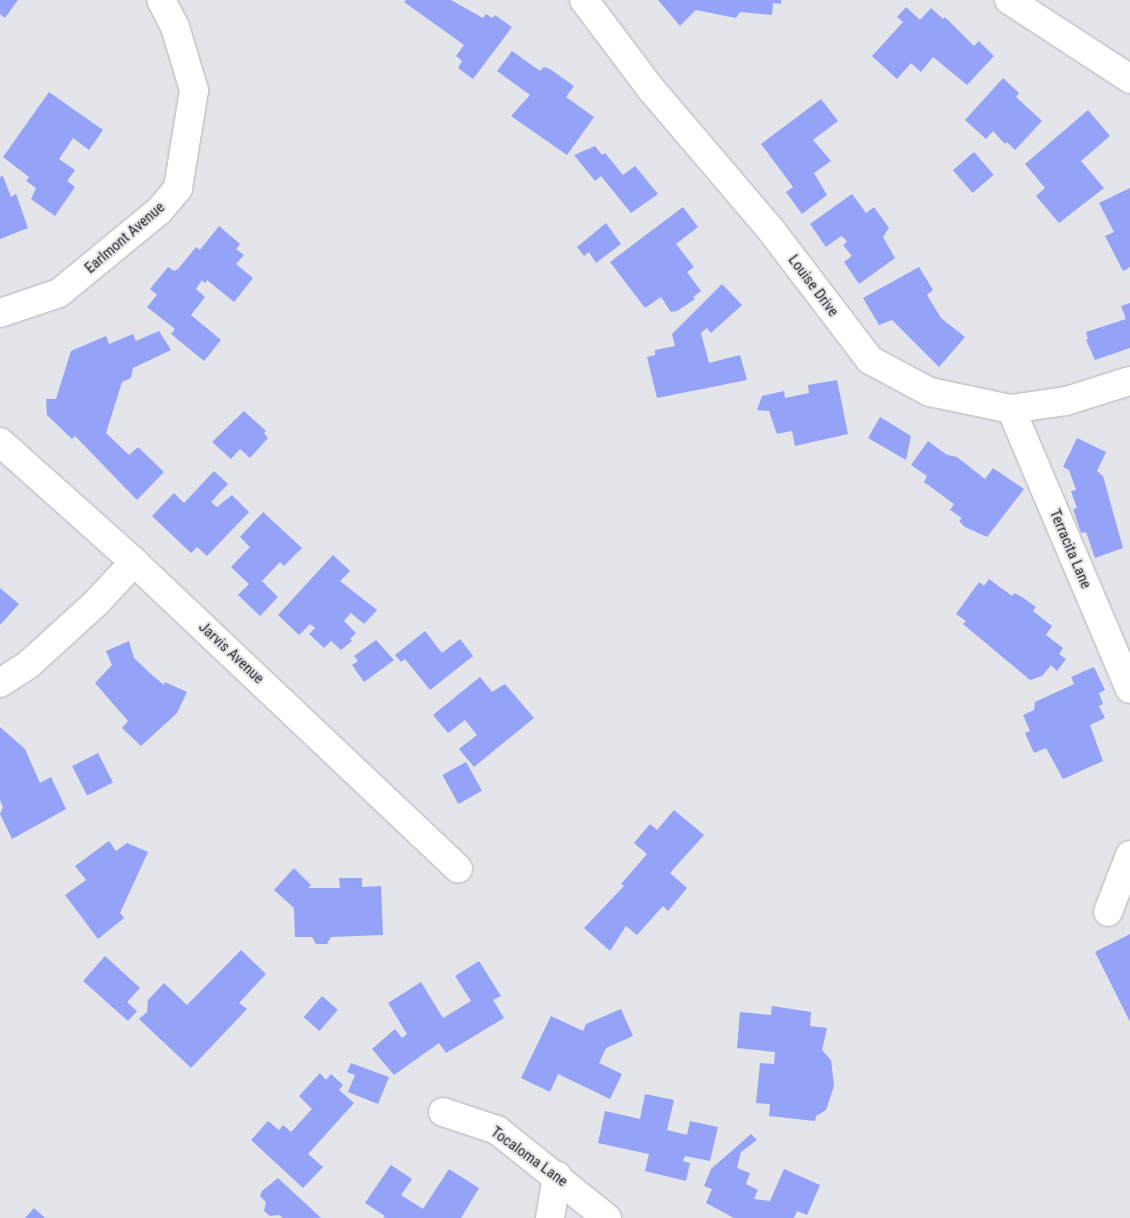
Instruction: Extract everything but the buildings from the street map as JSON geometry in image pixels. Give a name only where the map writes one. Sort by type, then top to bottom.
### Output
[{"type":"street","name":"Earlmont Avenue","points":[[0,313],[59,293],[159,212],[178,188],[194,90],[175,27],[161,0]]},
{"type":"street","name":"Louise Drive","points":[[584,0],[651,89],[771,230],[870,360],[930,392],[1011,409],[1066,401],[1130,381]]},
{"type":"street","points":[[1008,0],[1130,79]]},
{"type":"street","name":"Terracita Lane","points":[[1011,409],[1130,689]]},
{"type":"street","name":"Jarvis Avenue","points":[[0,442],[134,562],[458,868]]},
{"type":"street","points":[[0,683],[29,664],[96,603],[134,562]]},
{"type":"street","points":[[1108,912],[1130,855]]},
{"type":"street","name":"Tocaloma Lane","points":[[443,1112],[497,1130],[557,1176],[607,1218]]},
{"type":"street","points":[[550,1218],[557,1176]]}]
